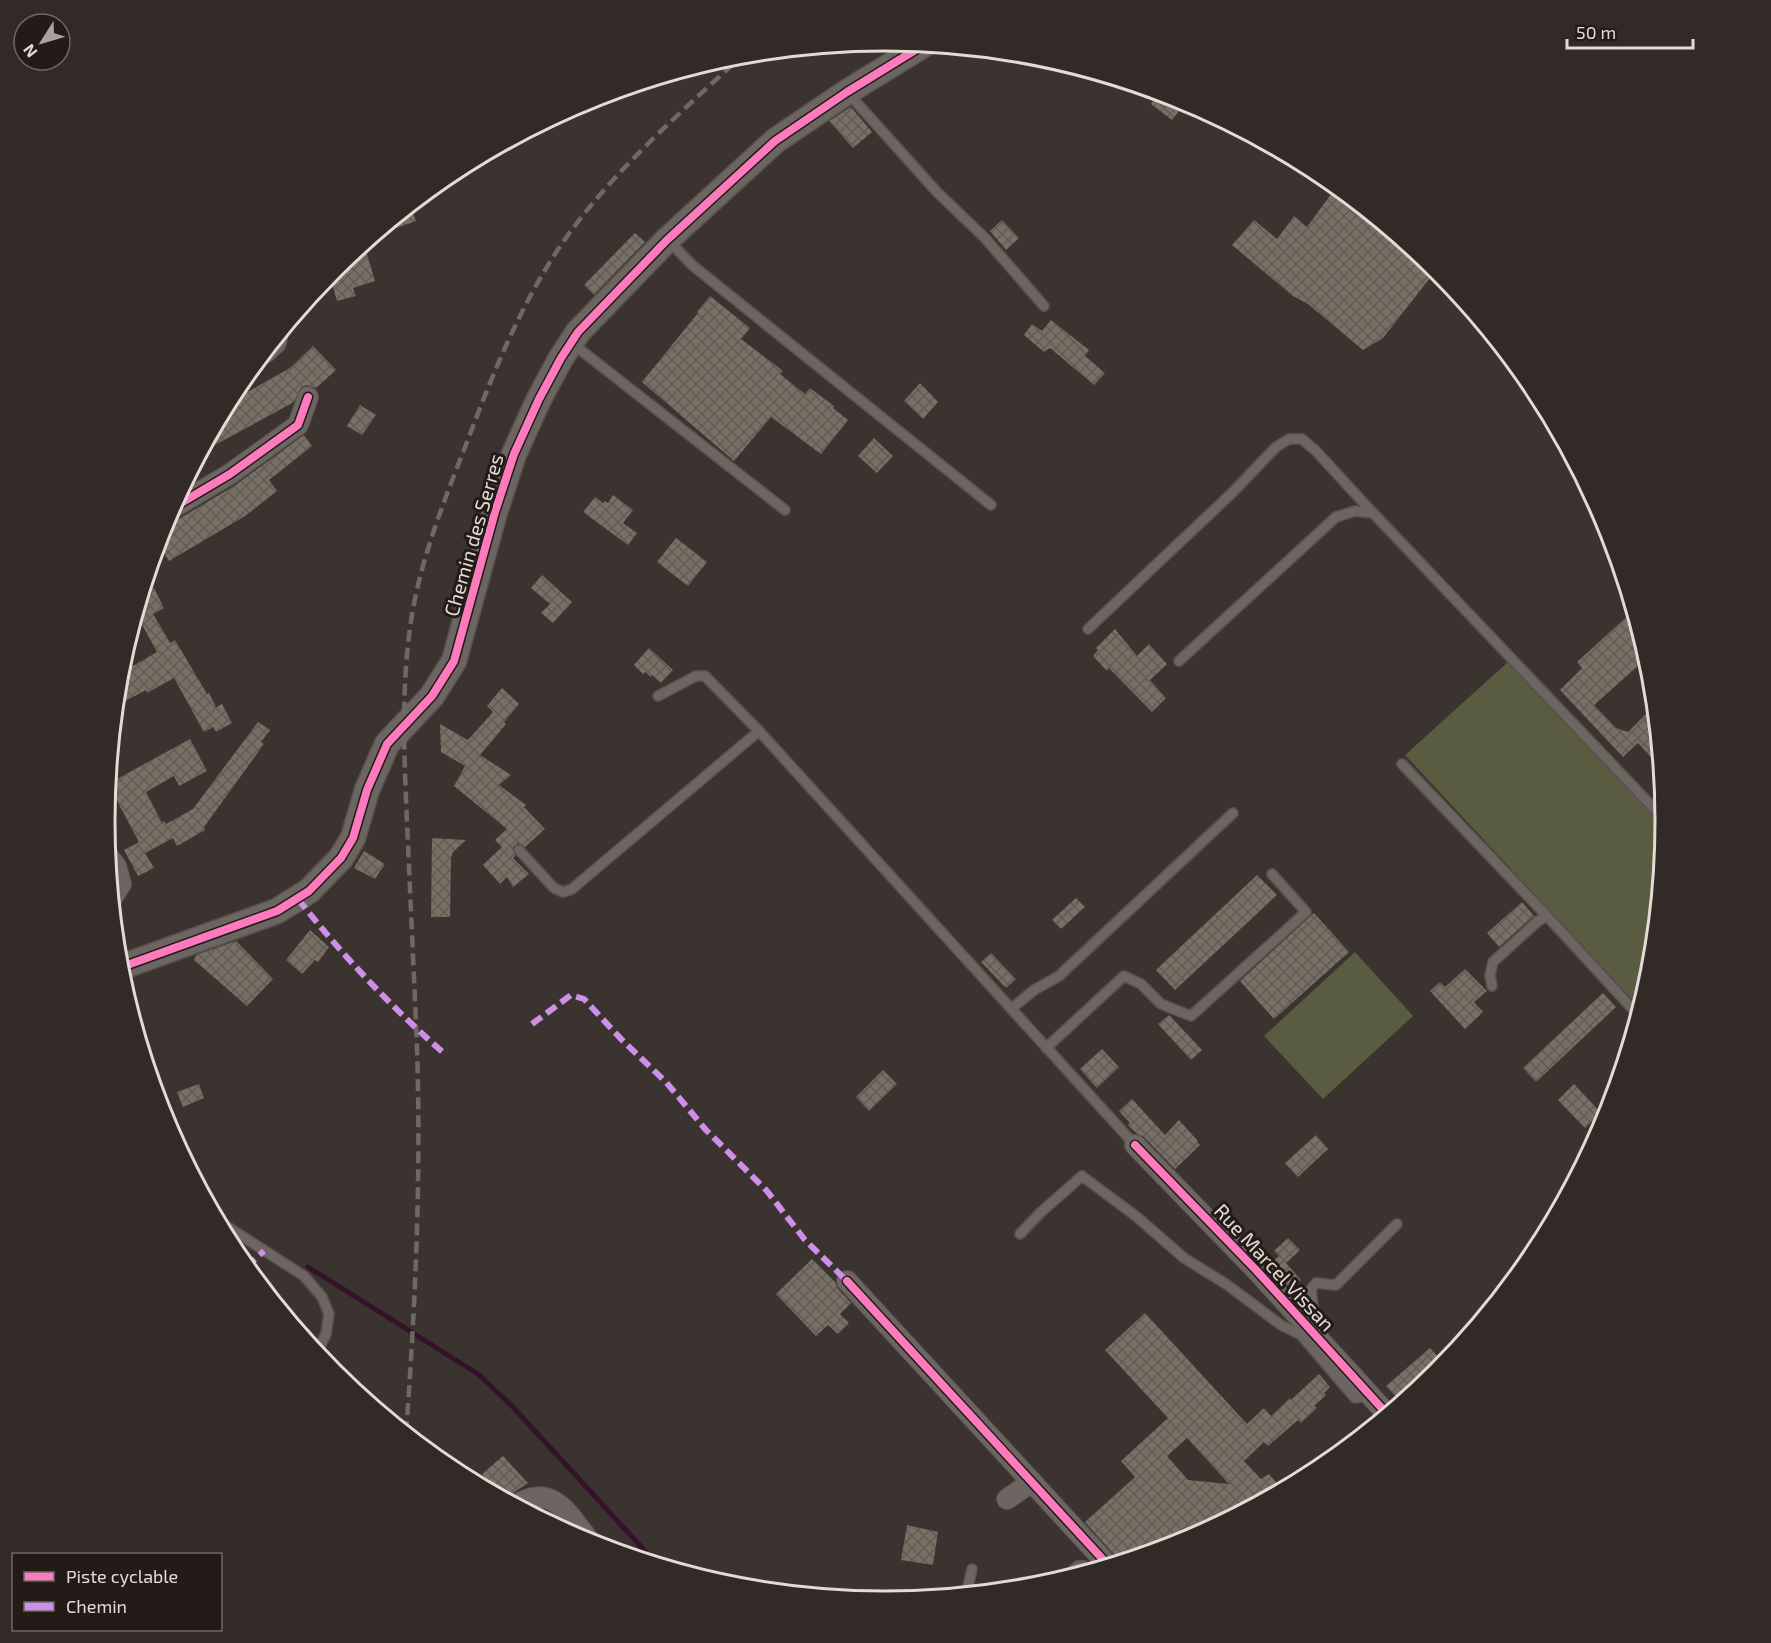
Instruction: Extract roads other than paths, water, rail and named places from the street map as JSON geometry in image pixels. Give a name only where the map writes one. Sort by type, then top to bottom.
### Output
[{"type":"street","name":"Chemin des Serres","points":[[129,965],[277,911],[309,891],[341,858],[353,838],[367,790],[387,744],[432,696],[454,661],[511,461],[539,399],[571,342],[602,306],[667,240],[775,141],[847,92],[912,52]]},
{"type":"street","points":[[186,500],[230,474],[298,425],[308,397]]},
{"type":"street","points":[[117,868],[121,884],[119,888]]},
{"type":"street","name":"Rue Marcel Vissan","points":[[1135,1145],[1256,1270],[1384,1409]]},
{"type":"street","points":[[847,1281],[1104,1560]]},
{"type":"street","points":[[1007,1499],[1032,1482]]},
{"type":"street","points":[[523,1501],[538,1496],[551,1498],[578,1527]]},
{"type":"lane","points":[[847,92],[937,192],[985,238],[1044,306]]},
{"type":"lane","points":[[667,240],[692,265],[991,505]]},
{"type":"lane","points":[[571,342],[785,510]]},
{"type":"lane","points":[[1088,629],[1233,492],[1276,447],[1289,439],[1302,439],[1316,451],[1372,513],[1656,810]]},
{"type":"lane","points":[[1179,661],[1336,517],[1355,511],[1372,513]]},
{"type":"lane","points":[[658,696],[696,676],[705,676],[759,731],[1135,1145]]},
{"type":"lane","points":[[519,850],[554,888],[563,892],[572,889],[759,731]]},
{"type":"lane","points":[[1402,764],[1633,1009]]},
{"type":"lane","points":[[1011,1009],[1034,990],[1059,976],[1233,813]]},
{"type":"lane","points":[[1046,1048],[1124,976],[1142,984],[1161,1004],[1191,1016],[1306,912],[1272,874]]},
{"type":"lane","points":[[1492,986],[1490,975],[1493,962],[1538,921],[1547,916]]},
{"type":"lane","points":[[1020,1234],[1082,1176],[1137,1217],[1184,1258],[1226,1284],[1281,1325],[1301,1335],[1355,1398],[1371,1395]]},
{"type":"lane","points":[[1316,1335],[1311,1289],[1317,1283],[1336,1285],[1397,1224]]},
{"type":"lane","points":[[232,1230],[304,1276],[322,1297],[329,1314],[326,1334],[321,1345]]},
{"type":"lane","points":[[968,1587],[972,1569]]},
{"type":"waterway","points":[[308,1267],[478,1374],[511,1405],[648,1554]]},
{"type":"railway","points":[[407,1425],[415,1280],[418,1074],[404,722],[408,646],[420,577],[440,513],[484,398],[517,321],[544,272],[579,221],[622,170],[730,67]]}]
